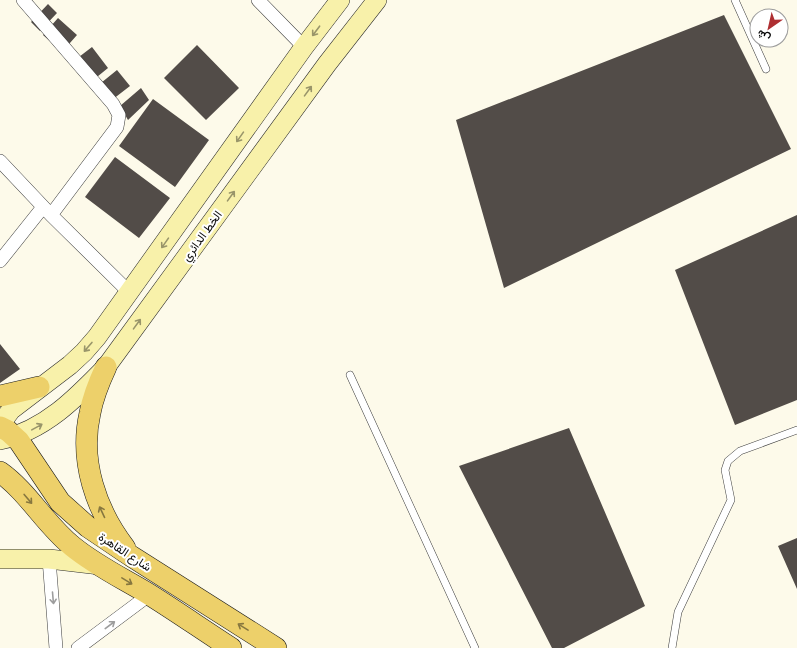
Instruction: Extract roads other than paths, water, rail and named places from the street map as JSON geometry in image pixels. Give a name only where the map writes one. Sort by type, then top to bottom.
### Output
[{"type":"main road","points":[[3,432],[11,410],[39,387],[70,365],[84,352],[109,321],[304,47],[340,0]]},
{"type":"main road","name":"الخط الدائري","points":[[3,432],[36,427],[56,414],[85,388],[106,366],[327,64],[377,0]]},
{"type":"main road","points":[[304,47],[327,64]]},
{"type":"main road","points":[[106,366],[96,390],[89,414],[87,439],[88,464],[93,489],[102,513],[115,535],[131,556]]},
{"type":"main road","points":[[0,396],[39,387]]},
{"type":"main road","name":"شارع القاهرة","points":[[3,432],[25,449],[60,502],[88,527],[276,648]]},
{"type":"main road","name":"شارع القاهرة","points":[[0,472],[22,492],[60,535],[72,546],[232,648]]},
{"type":"main road","points":[[0,559],[49,559],[100,565]]},
{"type":"main road","points":[[176,612],[187,592]]},
{"type":"street","points":[[0,261],[47,211],[116,127],[119,114],[113,104],[23,0]]},
{"type":"street","points":[[258,0],[304,47]]},
{"type":"street","points":[[0,160],[47,211],[129,292]]},
{"type":"street","points":[[49,559],[56,648]]},
{"type":"street","points":[[78,648],[149,595]]},
{"type":"lane","points":[[735,0],[766,69]]},
{"type":"lane","points":[[350,375],[475,648]]},
{"type":"lane","points":[[672,648],[678,612],[731,500],[726,483],[725,470],[728,461],[740,451],[797,430]]}]
